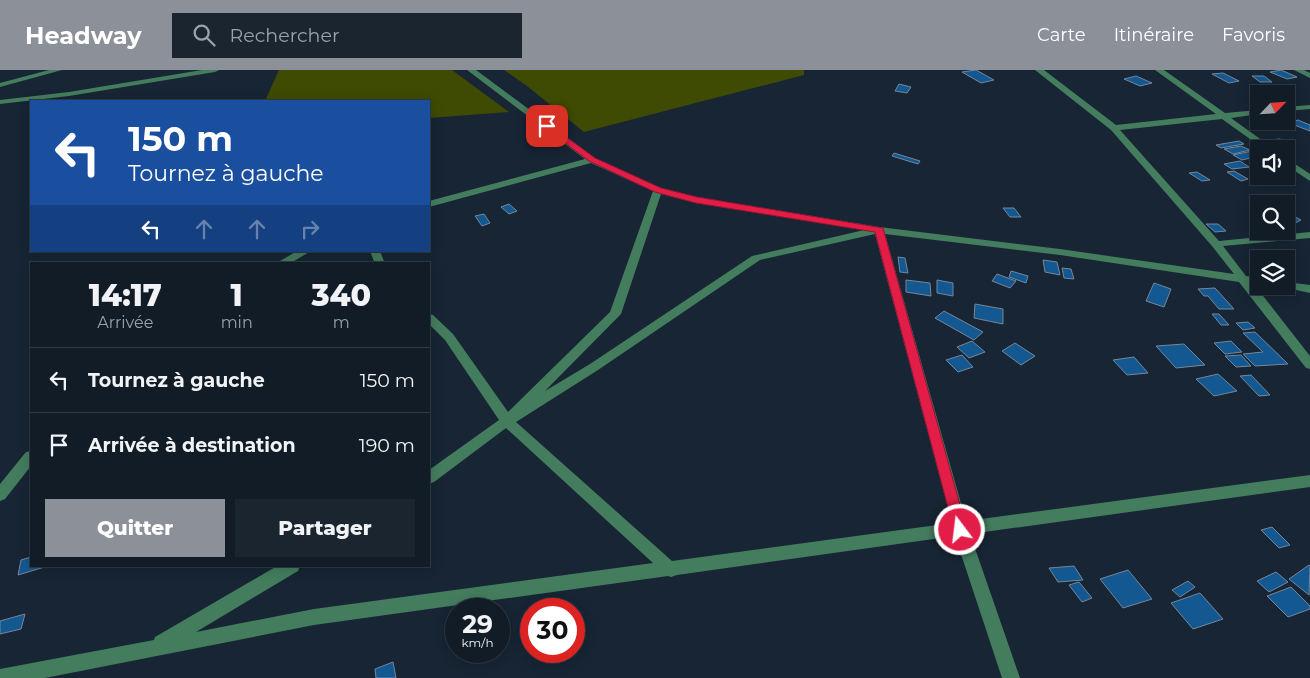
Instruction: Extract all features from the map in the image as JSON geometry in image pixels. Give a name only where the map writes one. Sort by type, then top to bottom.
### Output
[{"type":"street","points":[[0,85],[58,70]]},
{"type":"street","points":[[0,102],[70,94],[215,70]]},
{"type":"street","points":[[471,70],[592,160],[658,190],[696,200],[879,230],[1060,252],[1250,280]]},
{"type":"street","points":[[1040,70],[1114,128],[1216,244],[1310,365]]},
{"type":"street","points":[[1159,70],[1257,140]]},
{"type":"street","points":[[1298,70],[1310,76]]},
{"type":"street","points":[[1295,108],[1310,107]]},
{"type":"street","points":[[1114,128],[1250,113]]},
{"type":"street","points":[[430,204],[592,160]]},
{"type":"street","points":[[1295,167],[1310,178]]},
{"type":"street","points":[[507,421],[615,314],[658,190]]},
{"type":"street","points":[[430,477],[507,421],[594,367],[756,258],[879,230]]},
{"type":"street","points":[[879,230],[960,530],[1011,678]]},
{"type":"street","points":[[1216,244],[1310,235]]},
{"type":"street","points":[[284,262],[304,252]]},
{"type":"street","points":[[1295,286],[1310,289]]},
{"type":"street","points":[[430,319],[449,337],[507,421],[671,570]]},
{"type":"street","points":[[0,495],[30,457]]},
{"type":"street","points":[[0,678],[314,618],[1310,481]]},
{"type":"street","points":[[152,648],[290,567]]},
{"type":"green space","points":[[279,70],[452,70],[509,112],[430,118],[430,100],[265,100]]},
{"type":"green space","points":[[504,70],[804,70],[804,75],[584,132]]},
{"type":"building","points":[[976,70],[994,80],[981,83],[962,72]]},
{"type":"building","points":[[1281,70],[1297,77],[1287,79],[1270,72]]},
{"type":"building","points":[[1223,73],[1239,81],[1229,83],[1212,74]]},
{"type":"building","points":[[1136,76],[1152,83],[1140,86],[1124,79]]},
{"type":"building","points":[[1252,76],[1264,76],[1272,82],[1260,82]]},
{"type":"building","points":[[899,84],[911,87],[907,93],[895,91]]},
{"type":"building","points":[[1298,120],[1310,125],[1310,131],[1295,125],[1295,121]]},
{"type":"building","points":[[1239,141],[1244,144],[1221,148],[1216,145]]},
{"type":"building","points":[[1241,146],[1250,150],[1233,154],[1224,149]]},
{"type":"building","points":[[1250,151],[1250,158],[1242,160],[1233,155]]},
{"type":"building","points":[[894,153],[920,161],[918,164],[892,156]]},
{"type":"building","points":[[1240,161],[1249,167],[1232,169],[1224,164]]},
{"type":"building","points":[[1234,171],[1248,179],[1241,181],[1227,172]]},
{"type":"building","points":[[1197,172],[1210,180],[1202,181],[1189,173]]},
{"type":"building","points":[[509,204],[517,211],[509,214],[501,207]]},
{"type":"building","points":[[1003,208],[1014,208],[1021,217],[1010,217]]},
{"type":"building","points":[[484,214],[490,223],[482,226],[475,216]]},
{"type":"building","points":[[1295,217],[1301,220],[1295,223]]},
{"type":"building","points":[[1206,224],[1218,224],[1226,231],[1215,232]]},
{"type":"building","points":[[898,257],[905,258],[908,273],[900,272]]},
{"type":"building","points":[[1043,260],[1057,262],[1060,275],[1045,272]]},
{"type":"building","points":[[1062,268],[1071,269],[1074,279],[1064,278]]},
{"type":"building","points":[[1011,271],[1028,276],[1026,283],[1009,277]]},
{"type":"building","points":[[997,274],[1016,281],[1010,288],[992,281]]},
{"type":"building","points":[[906,280],[930,283],[931,296],[906,292]]},
{"type":"building","points":[[937,280],[953,283],[953,296],[937,293]]},
{"type":"building","points":[[1154,283],[1171,289],[1164,307],[1146,301]]},
{"type":"building","points":[[1215,288],[1234,309],[1219,309],[1208,296],[1204,296],[1198,289]]},
{"type":"building","points":[[975,304],[1003,309],[1003,324],[974,318]]},
{"type":"building","points":[[944,311],[983,332],[974,340],[935,318]]},
{"type":"building","points":[[1212,314],[1219,314],[1229,325],[1221,325]]},
{"type":"building","points":[[1248,322],[1255,328],[1243,330],[1236,323]]},
{"type":"building","points":[[1255,332],[1288,364],[1255,366],[1243,354],[1263,352],[1243,333]]},
{"type":"building","points":[[972,341],[985,352],[969,358],[957,347]]},
{"type":"building","points":[[1231,341],[1242,352],[1225,354],[1214,343]]},
{"type":"building","points":[[1015,343],[1035,356],[1021,365],[1002,351]]},
{"type":"building","points":[[1184,344],[1205,365],[1176,368],[1156,346]]},
{"type":"building","points":[[962,355],[973,367],[958,372],[946,360]]},
{"type":"building","points":[[1241,355],[1251,366],[1236,367],[1225,356]]},
{"type":"building","points":[[1134,357],[1148,373],[1127,375],[1113,360]]},
{"type":"building","points":[[1218,374],[1237,391],[1214,396],[1196,379]]},
{"type":"building","points":[[1251,375],[1270,395],[1259,396],[1240,376]]},
{"type":"building","points":[[1272,527],[1290,545],[1279,548],[1261,530]]},
{"type":"building","points":[[30,557],[30,567],[45,567],[18,575],[21,560]]},
{"type":"building","points":[[1074,566],[1083,580],[1058,582],[1049,568]]},
{"type":"building","points":[[1310,566],[1309,595],[1289,579]]},
{"type":"building","points":[[1128,570],[1152,599],[1123,608],[1100,579]]},
{"type":"building","points":[[1276,572],[1288,582],[1269,592],[1257,581]]},
{"type":"building","points":[[1188,581],[1195,587],[1180,597],[1172,590]]},
{"type":"building","points":[[1079,582],[1092,598],[1082,602],[1069,585]]},
{"type":"building","points":[[1291,587],[1310,606],[1310,609],[1288,617],[1267,596]]},
{"type":"building","points":[[1200,593],[1223,619],[1193,629],[1171,603]]},
{"type":"building","points":[[25,614],[21,629],[0,634],[0,621]]},
{"type":"building","points":[[393,662],[396,678],[376,678],[375,669]]},
{"type":"route","points":[[547,126],[592,160],[658,190],[696,200],[879,230],[960,530]]}]
